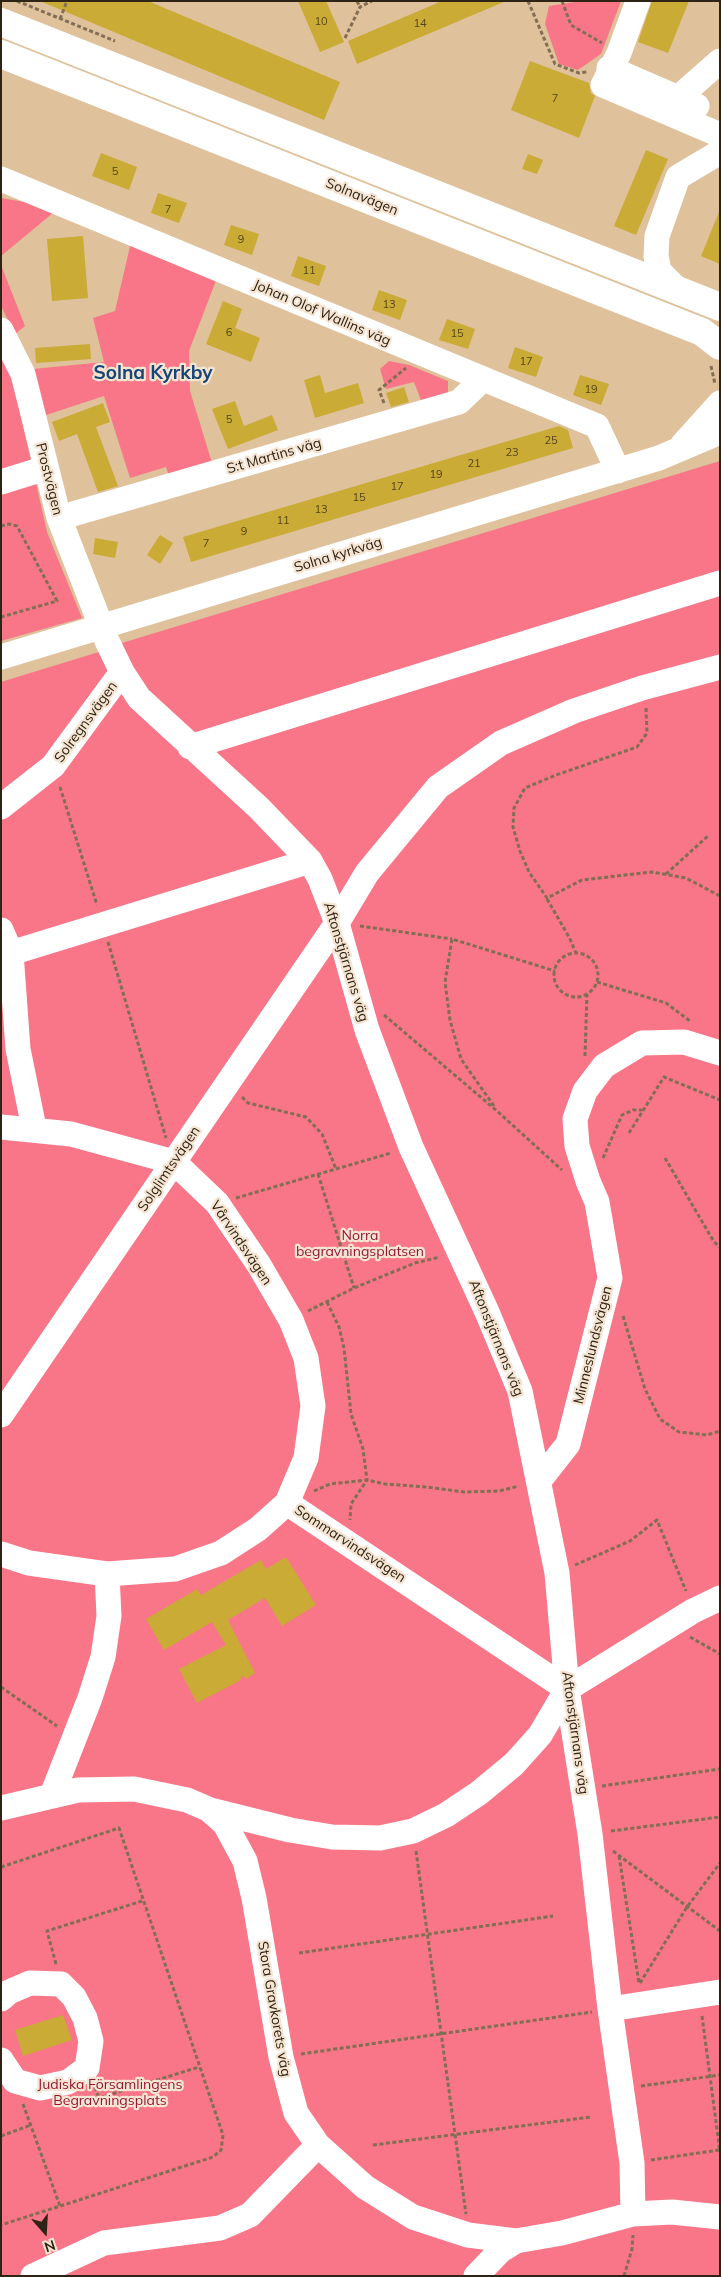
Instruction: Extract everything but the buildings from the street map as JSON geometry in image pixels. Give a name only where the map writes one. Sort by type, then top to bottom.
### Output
[{"type":"main road","points":[[1,22],[682,294],[720,307]]},
{"type":"main road","name":"Solnavägen","points":[[1,54],[702,332],[720,346]]},
{"type":"street","points":[[638,1],[603,85],[720,135]]},
{"type":"street","points":[[614,61],[678,98],[720,116]]},
{"type":"street","points":[[678,98],[720,61]]},
{"type":"street","points":[[682,294],[660,271],[656,256],[657,236],[678,177],[720,152]]},
{"type":"street","name":"Johan Olof Wallins väg","points":[[1,179],[412,351],[597,426],[618,470]]},
{"type":"street","name":"Prostvägen","points":[[1,330],[23,374],[59,518],[102,627]]},
{"type":"street","name":"S:t Martins väg","points":[[59,518],[458,402],[482,380]]},
{"type":"street","points":[[675,453],[720,402]]},
{"type":"street","name":"Solna kyrkväg","points":[[1,657],[675,453],[720,432]]},
{"type":"street","points":[[1,482],[46,468]]},
{"type":"street","points":[[190,747],[720,583]]},
{"type":"street","name":"Aftonstjärnans väg","points":[[102,627],[122,672],[139,698],[190,747],[259,808],[310,861],[320,879],[337,923],[367,1030],[411,1147],[460,1253],[520,1391],[557,1574],[567,1689],[590,1834],[610,2009],[632,2163],[632,2214]]},
{"type":"street","name":"Solglimtsvägen","points":[[1,1415],[337,923],[367,873],[438,787],[501,743],[574,711],[642,688],[720,667]]},
{"type":"street","name":"Solregnsvägen","points":[[1,807],[53,766],[122,672]]},
{"type":"street","points":[[6,954],[310,861]]},
{"type":"street","points":[[1,930],[6,954],[18,1049],[12,1080],[34,1128]]},
{"type":"street","name":"Minneslundsvägen","points":[[539,1481],[568,1444],[610,1278],[597,1202],[578,1179],[575,1119],[585,1091],[604,1066],[642,1043],[684,1042],[720,1053]]},
{"type":"street","name":"Vårvindsvägen","points":[[1,1127],[34,1128],[70,1134],[174,1162],[217,1203],[259,1265],[291,1320],[306,1358],[313,1406],[306,1458],[287,1503]]},
{"type":"street","name":"Sommarvindsvägen","points":[[1,1554],[29,1562],[107,1574],[175,1568],[221,1553],[258,1529],[287,1503],[567,1689]]},
{"type":"street","points":[[52,1795],[103,1657],[109,1616],[107,1574]]},
{"type":"street","points":[[208,1809],[290,1830],[332,1838],[380,1838],[413,1831],[446,1815],[479,1793],[514,1764],[540,1735],[567,1689],[693,1610],[720,1598]]},
{"type":"street","name":"Stora Gravkorets väg","points":[[1,1808],[78,1790],[134,1789],[160,1793],[208,1809],[225,1824],[245,1861],[254,1898],[281,2058],[296,2113],[318,2145],[365,2187],[413,2217],[468,2235],[516,2241],[562,2233],[632,2214],[672,2212],[720,2217]]},
{"type":"street","points":[[1,2000],[9,1992],[30,1983],[61,1984],[74,1997],[85,2018],[91,2042],[87,2068],[68,2082],[40,2088],[16,2082],[1,2060]]},
{"type":"street","points":[[610,2009],[639,1994],[710,1994]]},
{"type":"street","points":[[33,2276],[104,2242],[220,2228],[250,2215],[318,2145]]},
{"type":"street","points":[[476,2276],[500,2251],[516,2241]]},
{"type":"path","points":[[17,1],[61,19],[67,1]]},
{"type":"path","points":[[357,1],[360,7]]},
{"type":"path","points":[[345,38],[360,7],[372,1]]},
{"type":"path","points":[[528,1],[555,64],[579,73],[614,61]]},
{"type":"path","points":[[562,1],[571,26],[614,61]]},
{"type":"path","points":[[390,423],[379,390],[405,370],[412,351]]},
{"type":"path","points":[[1,526],[10,524],[17,526],[57,601],[1,617]]},
{"type":"path","points":[[576,953],[569,936],[547,898],[528,872],[513,827],[514,808],[525,788],[556,775],[637,748],[646,733],[648,717],[642,688]]},
{"type":"path","points":[[53,766],[174,1162]]},
{"type":"path","points":[[665,874],[709,835]]},
{"type":"path","points":[[547,898],[582,880],[652,872],[686,878],[720,896]]},
{"type":"path","points":[[337,923],[452,939],[555,971]]},
{"type":"path","points":[[452,939],[446,982],[450,1020],[462,1059],[497,1110]]},
{"type":"path","points":[[576,953],[589,957],[594,962],[597,968],[597,982],[586,994],[573,996],[561,990],[557,985],[555,971],[562,959],[576,953]]},
{"type":"path","points":[[597,982],[666,1003],[693,1023]]},
{"type":"path","points":[[357,992],[578,1179],[599,1165],[622,1115],[633,1110],[643,1110]]},
{"type":"path","points":[[585,1091],[586,994]]},
{"type":"path","points":[[629,1133],[664,1077],[720,1100]]},
{"type":"path","points":[[227,1084],[248,1103],[306,1117],[322,1134],[336,1169]]},
{"type":"path","points":[[217,1203],[411,1147]]},
{"type":"path","points":[[665,1158],[714,1242],[720,1247]]},
{"type":"path","points":[[318,1174],[354,1288]]},
{"type":"path","points":[[291,1320],[354,1288],[415,1263],[460,1253]]},
{"type":"path","points":[[327,1302],[339,1326],[344,1348],[351,1414],[363,1448],[367,1480],[351,1504],[349,1514],[354,1547]]},
{"type":"path","points":[[622,1315],[645,1389],[660,1419],[679,1432],[708,1435],[720,1431]]},
{"type":"path","points":[[287,1503],[330,1484],[367,1480],[385,1484],[427,1486],[464,1492],[499,1491],[539,1481]]},
{"type":"path","points":[[557,1574],[630,1541],[657,1520],[693,1610]]},
{"type":"path","points":[[670,1625],[720,1654]]},
{"type":"path","points":[[716,1652],[720,1649]]},
{"type":"path","points":[[1,1687],[74,1738]]},
{"type":"path","points":[[583,1788],[720,1769]]},
{"type":"path","points":[[590,1834],[720,1817]]},
{"type":"path","points":[[1,1868],[119,1828],[223,2135],[222,2150],[213,2157],[1,2226]]},
{"type":"path","points":[[413,1831],[468,2235]]},
{"type":"path","points":[[590,1834],[720,1931]]},
{"type":"path","points":[[619,1855],[639,1994]]},
{"type":"path","points":[[639,1994],[687,1907],[720,1863]]},
{"type":"path","points":[[61,1984],[46,1931],[142,1900]]},
{"type":"path","points":[[299,1953],[553,1916]]},
{"type":"path","points":[[632,2163],[720,2151],[709,2077],[710,1994]]},
{"type":"path","points":[[281,2058],[610,2009]]},
{"type":"path","points":[[87,2068],[99,2098],[200,2067]]},
{"type":"path","points":[[621,2089],[720,2075]]},
{"type":"path","points":[[16,2082],[60,2206]]},
{"type":"path","points":[[373,2145],[591,2117]]},
{"type":"path","points":[[1,2136],[31,2125]]},
{"type":"path","points":[[624,2276],[632,2249],[632,2214]]},
{"type":"green space","points":[[581,1],[621,1],[601,54],[578,70],[559,64],[545,24],[549,6]]},
{"type":"green space","points":[[1,198],[59,208],[1,256]]},
{"type":"green space","points":[[131,242],[217,278],[189,351],[190,391],[212,463],[169,476],[166,467],[130,478],[104,396],[43,416],[33,369],[104,362],[93,318],[115,311]]},
{"type":"green space","points":[[1,265],[25,326],[15,334],[1,306]]},
{"type":"green space","points":[[1,349],[10,368],[47,532],[82,618],[1,641]]},
{"type":"green space","points":[[389,361],[409,365],[448,381],[448,394],[422,403],[414,382],[386,389],[380,369]]},
{"type":"green space","name":"Norra begravningsplatsen","points":[[720,461],[720,2276],[1,2276],[1,682],[102,651],[112,652],[122,643]]},
{"type":"district","name":"Solna Kyrkby","points":[[153,373]]},
{"type":"park label","name":"Judiska Församlingens Begravningsplats","points":[[110,2094]]}]
